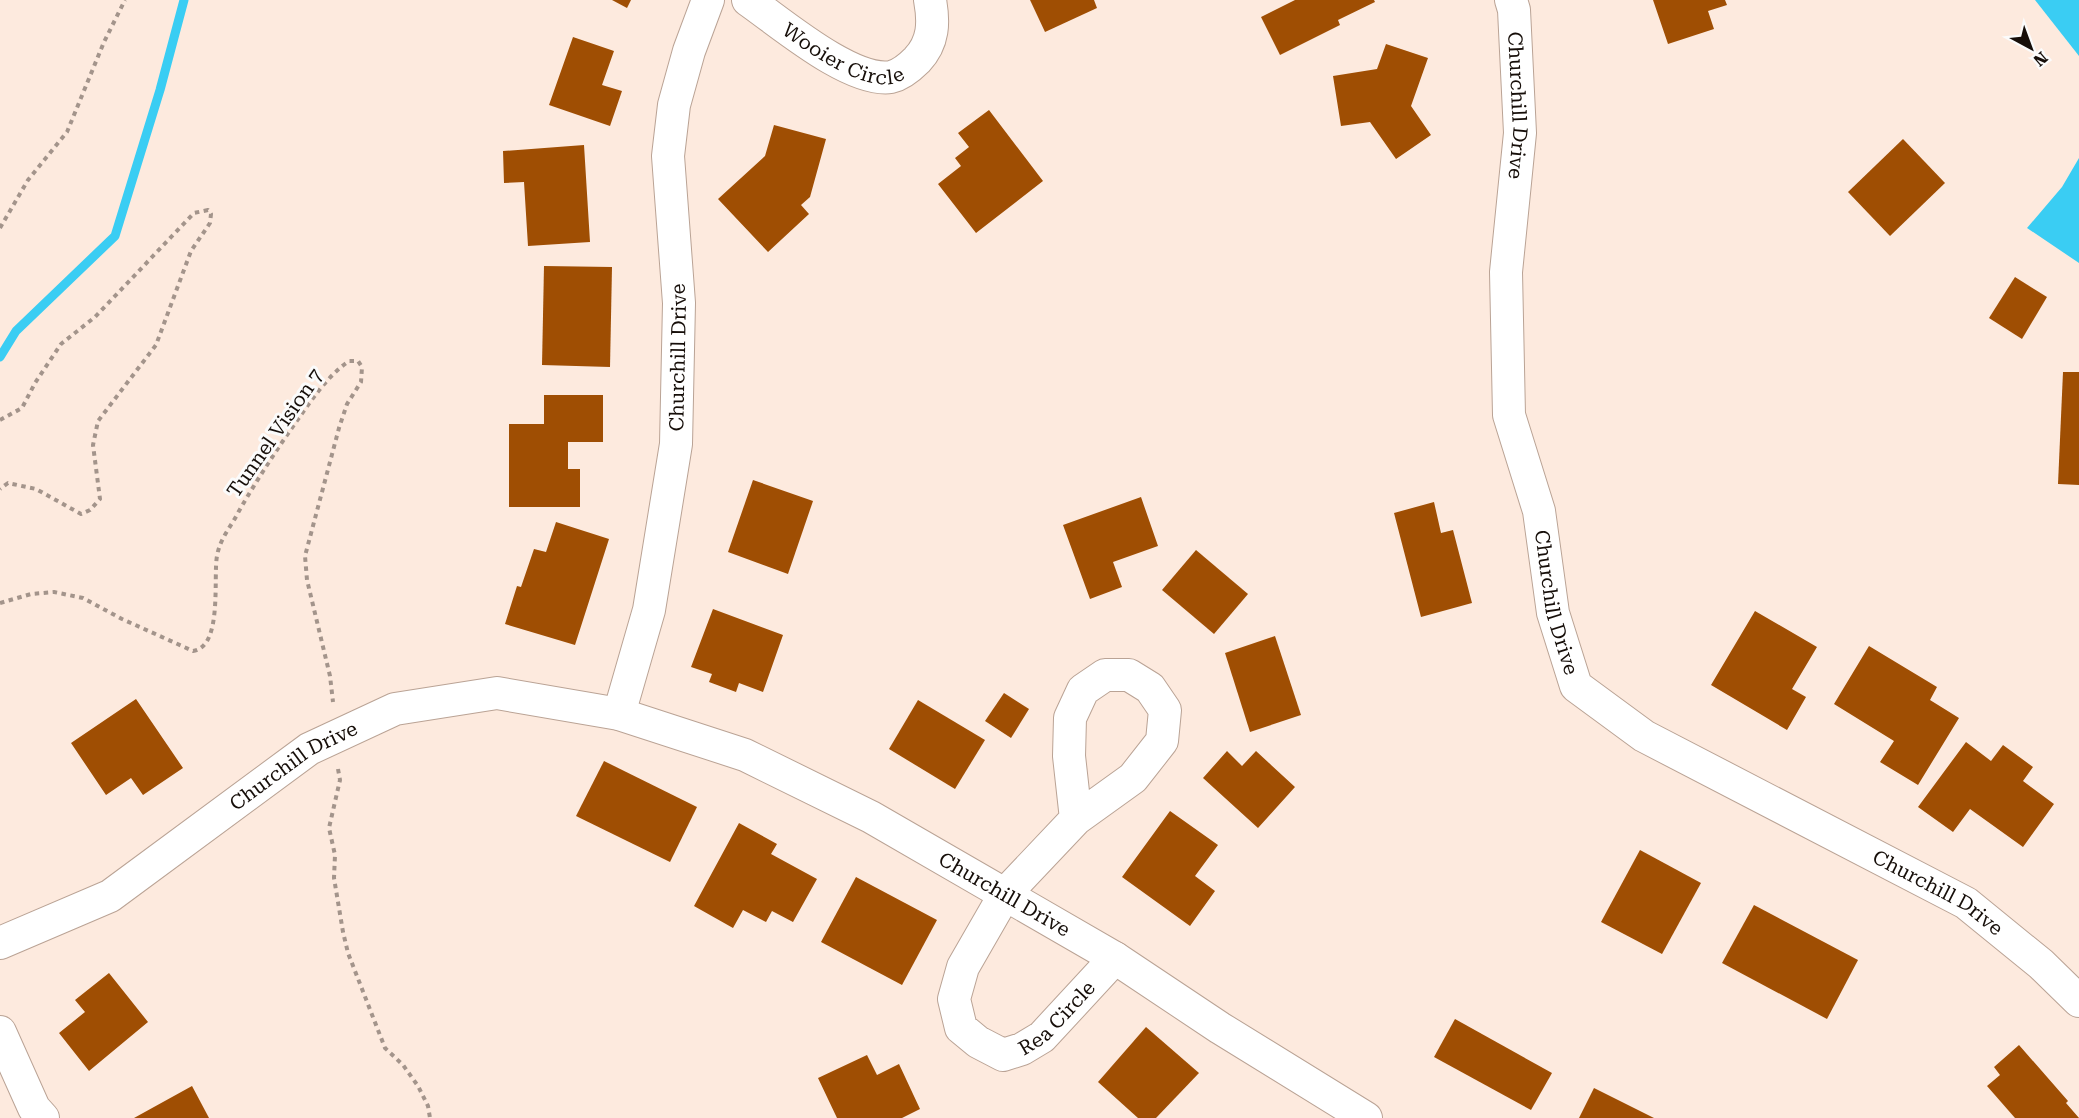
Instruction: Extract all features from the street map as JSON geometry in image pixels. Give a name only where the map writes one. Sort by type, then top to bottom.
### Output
[{"type":"street","name":"Churchill Drive","points":[[620,714],[649,610],[676,444],[679,303],[668,156],[674,105],[689,51],[708,0]]},
{"type":"street","name":"Wooier Circle","points":[[748,0],[843,66],[866,76],[892,77],[911,66],[926,50],[933,26],[930,0]]},
{"type":"street","name":"Churchill Drive","points":[[1511,0],[1514,10],[1520,134],[1506,272],[1509,415],[1539,511],[1553,612],[1576,686],[1644,736],[1966,903],[2041,963],[2079,1001]]},
{"type":"street","name":"Churchill Drive","points":[[0,943],[110,896],[309,749],[395,710],[497,693],[620,714],[745,755],[871,817],[1115,958],[1220,1028],[1366,1118]]},
{"type":"street","name":"Rea Circle","points":[[1076,819],[1005,894],[963,967],[954,999],[961,1028],[978,1042],[1003,1055],[1023,1049],[1042,1037],[1115,958]]},
{"type":"street","points":[[0,1032],[37,1115]]},
{"type":"path","points":[[0,228],[28,180],[67,132],[104,42],[125,0]]},
{"type":"path","points":[[0,420],[22,408],[35,382],[61,344],[95,317],[194,213],[208,210],[211,214],[210,223],[191,251],[156,345],[98,421],[93,445],[100,499],[90,510],[81,514],[36,489],[8,483],[0,489]]},
{"type":"path","name":"Tunnel Vision 7","points":[[0,603],[31,594],[54,592],[83,598],[122,619],[193,651],[198,650],[206,644],[211,634],[217,584],[216,557],[223,534],[250,490],[316,394],[340,367],[349,360],[358,361],[362,367],[361,382],[347,404],[339,428],[304,556],[307,580],[330,676],[334,708]]},
{"type":"path","points":[[337,758],[340,780],[330,828],[335,855],[334,878],[348,953],[384,1048],[403,1065],[418,1086],[428,1106],[430,1118]]},
{"type":"water","points":[[2035,0],[2079,0],[2079,56]]},
{"type":"water","points":[[2079,158],[2079,263],[2027,228],[2062,187]]},
{"type":"building","points":[[612,0],[631,0],[627,8]]},
{"type":"building","points":[[1030,0],[1094,0],[1097,8],[1045,32]]},
{"type":"building","points":[[1295,0],[1374,0],[1375,2],[1338,20],[1340,25],[1280,55],[1261,17]]},
{"type":"building","points":[[1653,0],[1725,0],[1727,5],[1708,11],[1714,29],[1668,44]]},
{"type":"building","points":[[573,37],[614,51],[602,85],[622,91],[610,126],[549,105]]},
{"type":"building","points":[[1386,44],[1428,58],[1411,106],[1431,135],[1396,159],[1370,122],[1341,126],[1333,76],[1377,69]]},
{"type":"building","points":[[989,110],[1043,181],[976,233],[938,184],[961,166],[955,158],[969,147],[958,133]]},
{"type":"building","points":[[774,125],[826,139],[810,197],[801,205],[809,214],[768,252],[718,199],[765,156]]},
{"type":"building","points":[[1903,139],[1945,183],[1890,236],[1848,192]]},
{"type":"building","points":[[584,145],[590,242],[528,246],[524,182],[504,183],[503,151]]},
{"type":"building","points":[[544,266],[612,267],[610,367],[542,365]]},
{"type":"building","points":[[2015,277],[2047,297],[2022,339],[1989,318]]},
{"type":"building","points":[[2063,372],[2079,372],[2079,485],[2058,484]]},
{"type":"building","points":[[544,395],[603,395],[603,442],[568,442],[568,469],[580,469],[580,507],[509,507],[509,424],[544,424]]},
{"type":"building","points":[[753,480],[813,501],[788,574],[728,552]]},
{"type":"building","points":[[1141,497],[1158,546],[1113,562],[1122,587],[1090,599],[1063,525]]},
{"type":"building","points":[[1434,502],[1441,533],[1453,530],[1472,603],[1421,617],[1394,513]]},
{"type":"building","points":[[556,522],[609,539],[575,645],[505,624],[517,586],[521,587],[534,549],[546,552]]},
{"type":"building","points":[[1196,550],[1248,594],[1214,634],[1162,590]]},
{"type":"building","points":[[713,609],[783,635],[763,692],[739,683],[736,692],[709,682],[712,674],[691,667]]},
{"type":"building","points":[[1755,611],[1817,647],[1792,689],[1806,697],[1787,730],[1711,685]]},
{"type":"building","points":[[1275,636],[1301,715],[1250,732],[1225,653]]},
{"type":"building","points":[[1869,646],[1937,687],[1930,700],[1959,718],[1918,785],[1880,762],[1894,741],[1834,704]]},
{"type":"building","points":[[1004,693],[1029,709],[1011,738],[985,721]]},
{"type":"building","points":[[136,699],[183,768],[143,795],[131,778],[106,795],[71,743]]},
{"type":"building","points":[[918,700],[985,740],[955,789],[889,749]]},
{"type":"building","points":[[1966,742],[1991,761],[2003,745],[2033,767],[2023,781],[2054,804],[2023,847],[1970,809],[1953,832],[1918,807]]},
{"type":"building","points":[[1227,751],[1242,766],[1256,751],[1295,787],[1258,828],[1203,778]]},
{"type":"building","points":[[604,761],[697,807],[670,862],[576,816]]},
{"type":"building","points":[[1170,811],[1218,845],[1195,876],[1215,891],[1190,926],[1122,877]]},
{"type":"building","points":[[739,823],[777,844],[771,854],[817,879],[793,922],[772,911],[766,922],[743,910],[733,928],[694,906]]},
{"type":"building","points":[[1640,850],[1701,883],[1662,954],[1601,922]]},
{"type":"building","points":[[856,877],[937,920],[902,985],[821,942]]},
{"type":"building","points":[[1754,905],[1858,960],[1827,1019],[1722,963]]},
{"type":"building","points":[[109,973],[148,1022],[89,1071],[59,1033],[85,1012],[75,1000]]},
{"type":"building","points":[[1455,1019],[1552,1073],[1531,1110],[1434,1057]]},
{"type":"building","points":[[1146,1027],[1199,1073],[1156,1118],[1138,1118],[1098,1082]]},
{"type":"building","points":[[2019,1045],[2068,1101],[2066,1103],[2079,1118],[2015,1118],[1987,1086],[2000,1075],[1994,1067]]},
{"type":"building","points":[[867,1055],[877,1075],[899,1064],[920,1109],[902,1118],[837,1118],[818,1078]]},
{"type":"building","points":[[192,1086],[209,1118],[134,1118]]},
{"type":"building","points":[[1594,1088],[1654,1118],[1579,1118]]},
{"type":"waterway","points":[[0,357],[16,331],[115,236],[160,90],[184,0]]}]
